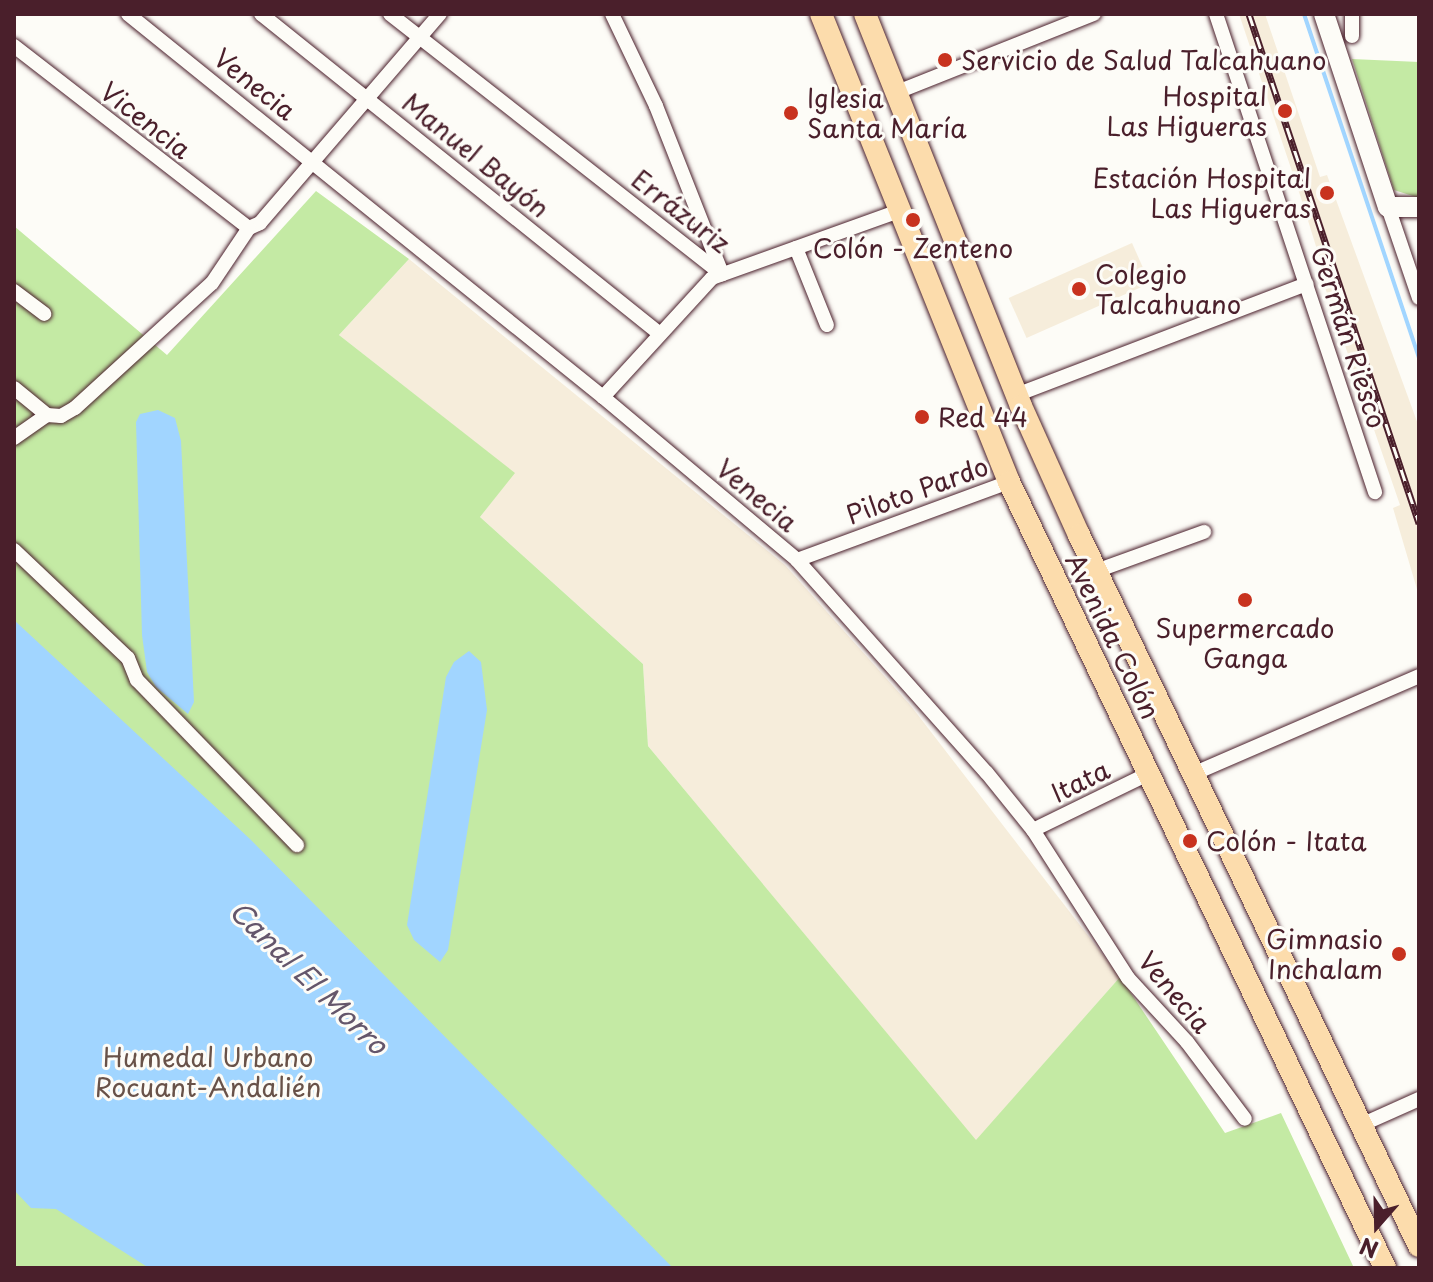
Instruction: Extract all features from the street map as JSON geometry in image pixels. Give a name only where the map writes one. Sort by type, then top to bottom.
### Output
[{"type":"main road","name":"Avenida Colón","points":[[821,14],[1009,482],[1385,1268]]},
{"type":"main road","name":"Avenida Colón","points":[[865,14],[1016,395],[1096,571],[1419,1246]]},
{"type":"main road","points":[[971,389],[991,397],[1016,395]]},
{"type":"street","name":"Venecia","points":[[128,14],[603,397],[797,560],[918,691],[1033,830],[1128,978],[1187,1042],[1245,1119]]},
{"type":"street","name":"Manuel Bayón","points":[[261,14],[660,334]]},
{"type":"street","name":"Errázuriz","points":[[390,14],[722,274]]},
{"type":"street","points":[[401,14],[416,34]]},
{"type":"street","points":[[14,438],[47,415],[71,411],[212,283],[249,228],[260,223],[367,98],[416,34],[440,14]]},
{"type":"street","name":"Errázuriz","points":[[612,14],[656,106],[722,274]]},
{"type":"street","points":[[895,93],[1094,14]]},
{"type":"street","name":"Germán Riesco","points":[[1216,14],[1375,492]]},
{"type":"street","points":[[1324,14],[1419,298]]},
{"type":"street","points":[[1352,14],[1352,36]]},
{"type":"street","name":"Vicencia","points":[[14,46],[249,228]]},
{"type":"street","points":[[1388,207],[1419,207]]},
{"type":"street","points":[[603,397],[660,334],[722,274],[899,211]]},
{"type":"street","points":[[796,248],[827,325]]},
{"type":"street","points":[[1016,395],[1306,284]]},
{"type":"street","points":[[14,291],[44,314]]},
{"type":"street","points":[[14,388],[47,415]]},
{"type":"street","name":"Piloto Pardo","points":[[797,560],[1009,482]]},
{"type":"street","points":[[1096,571],[1204,532]]},
{"type":"street","points":[[14,550],[128,658],[137,680],[297,845]]},
{"type":"street","points":[[1193,774],[1419,676]]},
{"type":"street","name":"Itata","points":[[1033,830],[1148,774]]},
{"type":"street","points":[[1361,1125],[1419,1099]]},
{"type":"shaded area","points":[[1239,14],[1265,14],[1320,177],[1327,175],[1419,427],[1419,596],[1393,508],[1400,505],[1320,273],[1324,272],[1301,198]]},
{"type":"shaded area","name":"Colegio Talcahuano","points":[[1132,243],[1150,283],[1027,338],[1009,298]]},
{"type":"shaded area","points":[[409,259],[785,565],[911,706],[1120,977],[976,1141],[648,746],[643,664],[480,517],[514,473],[339,335]]},
{"type":"green space","points":[[1352,59],[1419,62],[1419,198],[1394,190]]},
{"type":"green space","points":[[316,191],[409,259],[339,335],[515,473],[480,517],[643,664],[648,746],[976,1140],[1120,977],[1225,1133],[1281,1113],[1354,1268],[14,1268],[14,226],[167,355]]},
{"type":"water","points":[[158,410],[175,418],[181,441],[194,702],[188,714],[156,687],[147,672],[142,635],[136,422],[140,414]]},
{"type":"water","name":"Humedal Urbano Rocuant-Andalién","points":[[14,620],[250,839],[673,1268],[149,1268],[56,1209],[31,1208],[14,1190]]},
{"type":"water","points":[[469,651],[481,662],[487,710],[448,950],[440,962],[414,940],[407,925],[446,677],[454,662]]},
{"type":"waterway","points":[[1304,14],[1419,357]]},
{"type":"railway","points":[[1249,14],[1419,523]]},
{"type":"place","name":"Servicio de Salud Talcahuano","points":[[945,60]]},
{"type":"place","name":"Hospital Las Higueras","points":[[1285,111]]},
{"type":"place","name":"Iglesia Santa María","points":[[791,113]]},
{"type":"place","name":"Estación Hospital Las Higueras","points":[[1327,193]]},
{"type":"place","name":"Colón - Zenteno","points":[[913,220]]},
{"type":"place","name":"Colegio Talcahuano","points":[[1079,289]]},
{"type":"place","name":"Red 44","points":[[922,417]]},
{"type":"place","name":"Supermercado Ganga","points":[[1245,600]]},
{"type":"place","name":"Colón - Itata","points":[[1190,841]]},
{"type":"place","name":"Gimnasio Inchalam","points":[[1399,954]]},
{"type":"water label","name":"Canal El Morro","points":[[309,977]]}]
